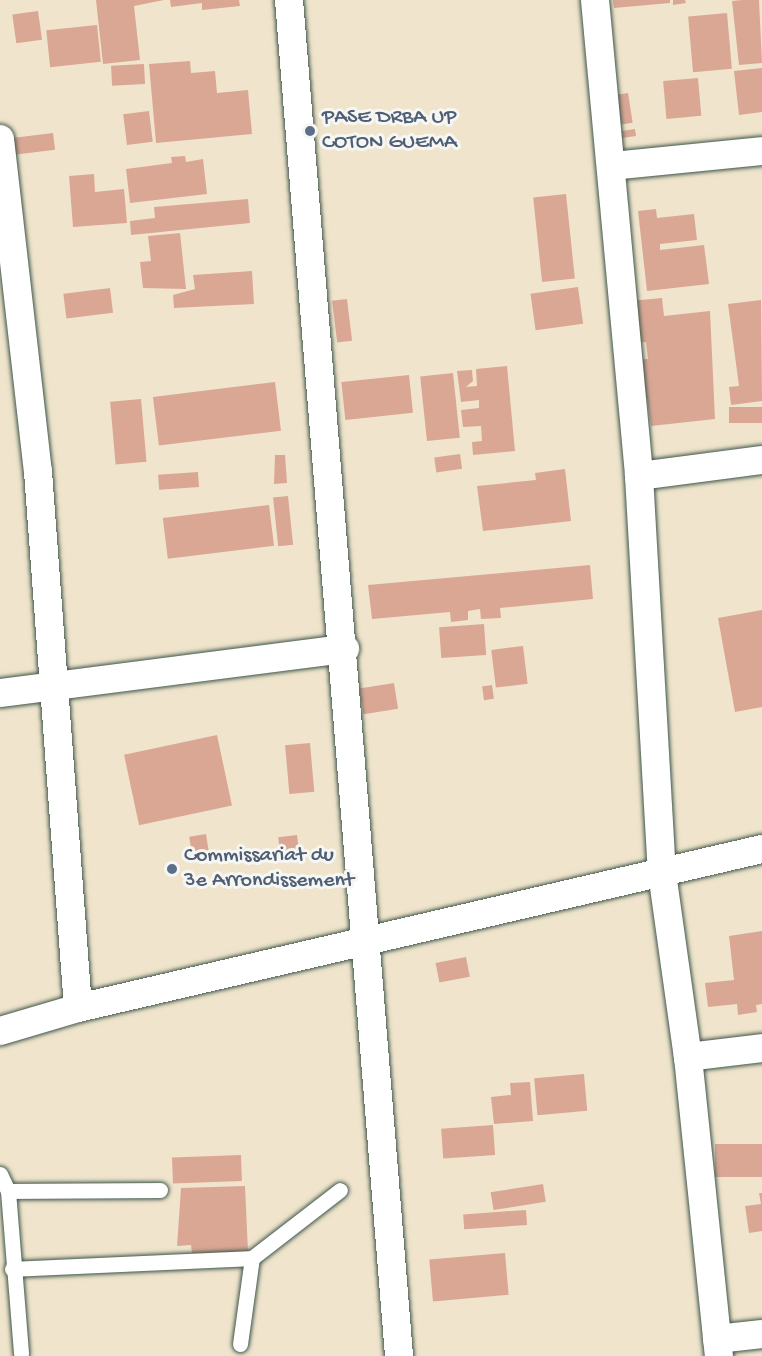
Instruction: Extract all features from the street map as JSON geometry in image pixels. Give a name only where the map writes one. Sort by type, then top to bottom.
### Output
[{"type":"street","points":[[289,0],[345,649],[399,1356]]},
{"type":"street","points":[[595,0],[639,476],[662,873],[688,1057],[718,1347],[762,1334]]},
{"type":"street","points":[[0,139],[38,472],[78,1008]]},
{"type":"street","points":[[612,166],[762,151]]},
{"type":"street","points":[[639,476],[762,460]]},
{"type":"street","points":[[0,693],[54,688],[345,649]]},
{"type":"street","points":[[0,1031],[78,1008],[762,849]]},
{"type":"street","points":[[688,1057],[762,1048]]},
{"type":"lane","points":[[0,1174],[8,1191],[12,1269],[21,1353]]},
{"type":"lane","points":[[8,1191],[160,1190]]},
{"type":"lane","points":[[12,1269],[252,1258],[340,1190]]},
{"type":"lane","points":[[240,1344],[252,1258]]},
{"type":"building","points":[[96,0],[164,0],[134,6],[140,60],[103,64]]},
{"type":"building","points":[[170,0],[239,0],[240,6],[202,10],[202,3],[171,7]]},
{"type":"building","points":[[613,0],[670,0],[670,3],[614,8]]},
{"type":"building","points":[[673,0],[685,0],[686,3],[673,5]]},
{"type":"building","points":[[759,0],[762,63],[739,65],[732,1]]},
{"type":"building","points":[[38,11],[42,40],[16,43],[12,15]]},
{"type":"building","points":[[727,13],[732,69],[693,72],[688,16]]},
{"type":"building","points":[[97,25],[101,62],[50,67],[46,30]]},
{"type":"building","points":[[190,61],[191,73],[215,71],[217,93],[248,90],[252,134],[156,143],[149,64]]},
{"type":"building","points":[[144,64],[145,84],[112,86],[111,66]]},
{"type":"building","points":[[762,68],[762,112],[739,115],[734,71]]},
{"type":"building","points":[[698,78],[701,116],[666,119],[663,81]]},
{"type":"building","points":[[628,93],[633,123],[617,125],[612,96]]},
{"type":"building","points":[[149,111],[153,142],[127,145],[123,114]]},
{"type":"building","points":[[635,129],[636,136],[622,138],[621,131]]},
{"type":"building","points":[[53,133],[55,150],[14,155],[12,138]]},
{"type":"building","points":[[185,156],[186,162],[203,159],[207,194],[130,203],[126,169],[172,163],[171,157]]},
{"type":"building","points":[[94,174],[95,192],[124,189],[127,223],[73,227],[69,176]]},
{"type":"building","points":[[566,194],[575,279],[542,282],[533,197]]},
{"type":"building","points":[[248,199],[250,223],[131,235],[130,221],[155,218],[154,207]]},
{"type":"building","points":[[656,209],[657,218],[694,214],[697,240],[660,244],[660,250],[704,245],[709,284],[647,291],[638,211]]},
{"type":"building","points":[[180,233],[186,289],[143,288],[140,262],[151,261],[148,236]]},
{"type":"building","points":[[252,271],[254,304],[174,308],[173,295],[195,289],[193,275]]},
{"type":"building","points":[[578,287],[583,324],[536,330],[530,294]]},
{"type":"building","points":[[110,288],[113,313],[66,319],[63,294]]},
{"type":"building","points":[[662,298],[664,316],[710,311],[715,419],[651,426],[647,398],[639,398],[635,360],[648,359],[646,342],[634,343],[630,301]]},
{"type":"building","points":[[347,299],[352,341],[337,343],[332,301]]},
{"type":"building","points":[[761,300],[762,401],[731,405],[729,387],[739,386],[728,304]]},
{"type":"building","points":[[507,366],[515,451],[473,455],[472,442],[482,441],[481,426],[463,427],[461,410],[479,408],[479,400],[461,402],[457,371],[472,370],[473,381],[466,387],[477,386],[476,369]]},
{"type":"building","points":[[453,373],[460,438],[427,441],[420,376]]},
{"type":"building","points":[[409,375],[413,413],[345,420],[341,382]]},
{"type":"building","points":[[275,382],[281,431],[159,446],[153,397]]},
{"type":"building","points":[[141,399],[146,462],[116,464],[110,402]]},
{"type":"building","points":[[729,407],[762,407],[762,423],[729,423]]},
{"type":"building","points":[[460,454],[462,469],[436,472],[434,458]]},
{"type":"building","points":[[275,455],[285,455],[287,483],[274,484]]},
{"type":"building","points":[[565,469],[571,521],[483,531],[477,486],[536,480],[535,473]]},
{"type":"building","points":[[198,472],[199,487],[159,490],[158,475]]},
{"type":"building","points":[[288,496],[293,545],[278,546],[273,498]]},
{"type":"building","points":[[269,505],[274,546],[168,559],[163,518]]},
{"type":"building","points":[[590,565],[593,599],[500,608],[501,618],[481,619],[480,609],[468,611],[468,620],[451,622],[450,612],[372,619],[368,585]]},
{"type":"building","points":[[762,610],[762,707],[735,712],[718,618]]},
{"type":"building","points":[[484,624],[486,655],[441,658],[439,627]]},
{"type":"building","points":[[523,646],[528,684],[496,688],[491,650]]},
{"type":"building","points":[[394,683],[398,709],[363,714],[359,688]]},
{"type":"building","points":[[492,685],[494,699],[484,700],[482,686]]},
{"type":"building","points":[[217,735],[232,805],[139,825],[124,755]]},
{"type":"building","points":[[310,743],[314,792],[289,794],[285,745]]},
{"type":"building","points":[[206,834],[209,854],[192,856],[189,837]]},
{"type":"building","points":[[297,835],[299,851],[280,853],[278,837]]},
{"type":"building","points":[[762,931],[762,1004],[756,1005],[757,1012],[738,1015],[737,1004],[708,1007],[705,983],[734,980],[729,936]]},
{"type":"building","points":[[466,957],[470,977],[439,983],[436,963]]},
{"type":"building","points":[[584,1074],[587,1111],[537,1115],[534,1078]]},
{"type":"building","points":[[530,1082],[533,1121],[494,1124],[491,1097],[511,1095],[510,1083]]},
{"type":"building","points":[[493,1125],[495,1155],[443,1159],[441,1129]]},
{"type":"building","points":[[715,1144],[762,1144],[762,1177],[715,1177]]},
{"type":"building","points":[[241,1155],[242,1181],[173,1183],[172,1157]]},
{"type":"building","points":[[543,1184],[546,1202],[493,1210],[491,1192]]},
{"type":"building","points":[[245,1186],[248,1252],[192,1253],[191,1245],[177,1246],[181,1188]]},
{"type":"building","points":[[759,1193],[762,1193],[762,1231],[749,1233],[745,1206],[761,1204]]},
{"type":"building","points":[[526,1210],[527,1225],[464,1229],[463,1214]]},
{"type":"building","points":[[505,1253],[509,1295],[433,1301],[429,1260]]},
{"type":"place","name":"PASE DRBA UP COTON GUEMA","points":[[310,131]]},
{"type":"place","name":"Commissariat du 3e Arrondissement","points":[[172,869]]}]
